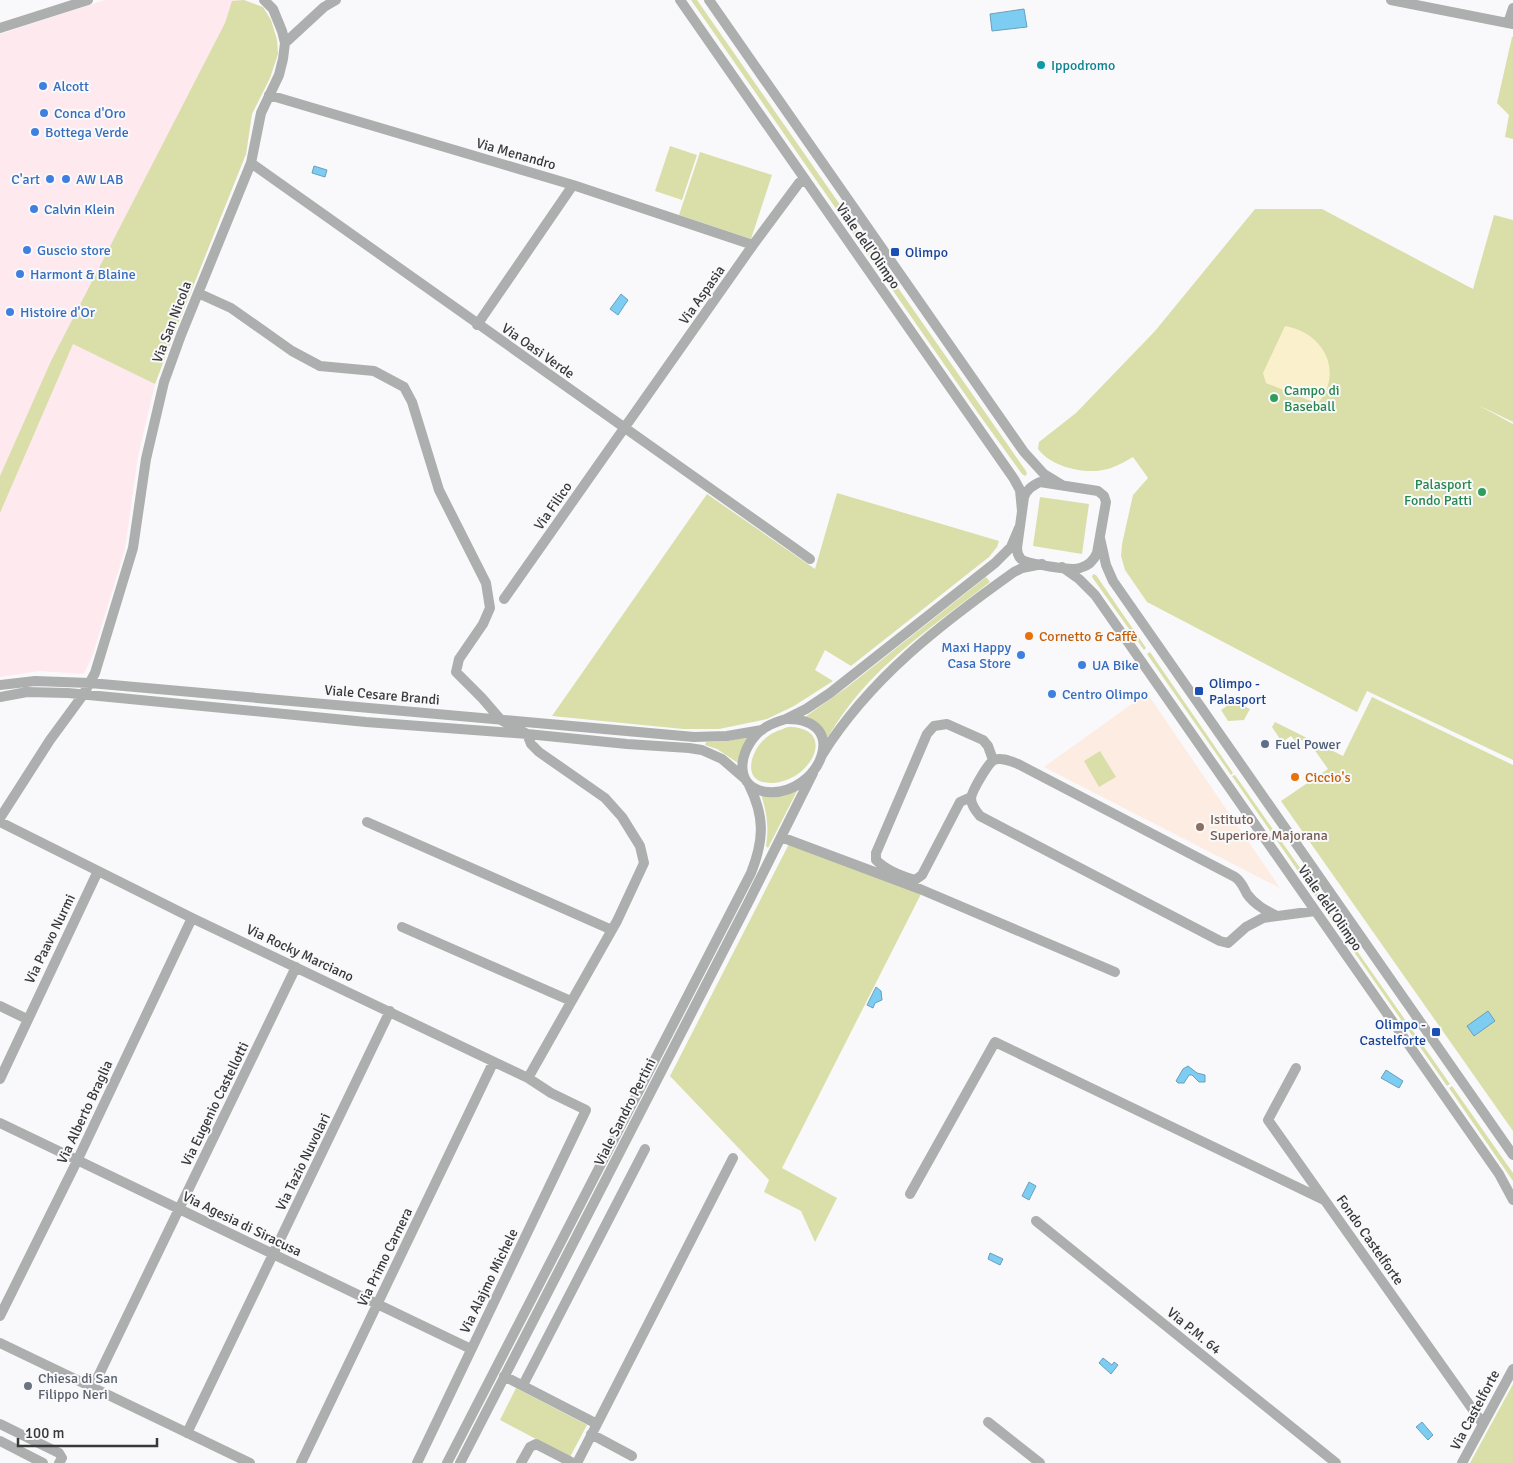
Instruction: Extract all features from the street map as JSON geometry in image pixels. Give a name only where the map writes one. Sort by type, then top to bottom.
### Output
[{"type":"street","points":[[0,28],[88,0]]},
{"type":"street","points":[[264,0],[278,19],[285,44],[324,7],[336,0]]},
{"type":"street","name":"Viale dell'Olimpo","points":[[680,0],[1014,479],[1020,490],[1022,512]]},
{"type":"street","name":"Viale dell'Olimpo","points":[[709,0],[1024,452],[1044,474],[1062,485]]},
{"type":"street","points":[[1391,0],[1510,23],[1513,8]]},
{"type":"street","name":"Via San Nicola","points":[[83,694],[90,683],[120,595],[133,548],[146,459],[164,382],[251,163],[258,125],[279,75],[284,59],[285,44]]},
{"type":"street","name":"Via Menandro","points":[[269,95],[573,185],[753,245]]},
{"type":"street","name":"Via Oasi Verde","points":[[251,163],[477,325],[810,559]]},
{"type":"street","name":"Via Aspasia","points":[[624,428],[753,245],[799,183],[805,179]]},
{"type":"street","points":[[477,325],[573,185]]},
{"type":"street","points":[[198,293],[231,308],[292,351],[320,366],[374,371],[404,387],[412,402],[439,490],[486,583],[490,608],[483,624],[459,659],[456,672],[501,720],[527,734],[531,744],[539,752],[605,798],[622,817],[640,846],[644,863],[612,930],[528,1078]]},
{"type":"street","name":"Via Filico","points":[[504,599],[624,428]]},
{"type":"street","points":[[1040,482],[1062,485],[1098,491],[1104,496],[1106,502],[1100,538],[1094,558],[1088,564],[1074,569],[1026,561],[1018,554],[1016,548],[1026,492],[1040,482]]},
{"type":"street","points":[[1019,528],[1011,547],[995,563],[830,693],[806,709],[762,730],[749,743],[744,757],[742,771],[746,782],[759,790],[767,792],[785,791],[797,786],[813,774],[822,755],[841,726],[866,695],[899,662],[1014,572],[1022,568],[1042,564]]},
{"type":"street","name":"Viale dell'Olimpo","points":[[1100,538],[1106,565],[1113,582],[1513,1154]]},
{"type":"street","name":"Viale dell'Olimpo","points":[[1062,568],[1079,578],[1091,589],[1499,1174],[1513,1200]]},
{"type":"street","name":"Viale Cesare Brandi","points":[[0,685],[35,681],[90,683],[694,737],[727,736],[762,730]]},
{"type":"street","name":"Viale Cesare Brandi","points":[[0,697],[42,692],[83,694],[366,722],[702,750],[722,760],[746,782]]},
{"type":"street","points":[[0,818],[50,740],[83,694]]},
{"type":"street","points":[[786,719],[803,720],[815,726],[820,731],[823,740],[822,755]]},
{"type":"street","points":[[993,760],[988,746],[983,740],[947,724],[934,726],[928,734],[876,853],[876,860],[883,867],[904,877],[915,880],[922,876],[960,802],[971,797],[987,766],[993,760],[1002,759],[1018,764],[1235,877],[1241,881],[1247,894],[1259,907],[1278,916]]},
{"type":"street","name":"Viale Sandro Pertini","points":[[460,1463],[813,774]]},
{"type":"street","name":"Viale Sandro Pertini","points":[[448,1463],[751,873],[760,845],[762,822],[756,798],[746,782]]},
{"type":"street","points":[[971,797],[973,807],[980,816],[1220,941],[1228,943],[1246,927],[1263,918],[1315,910]]},
{"type":"street","name":"Via Rocky Marciano","points":[[0,822],[192,918],[390,1011],[493,1063],[528,1078],[551,1093],[586,1110]]},
{"type":"street","points":[[367,822],[612,930]]},
{"type":"street","points":[[781,837],[920,889],[1115,972]]},
{"type":"street","name":"Via Paavo Nurmi","points":[[0,1079],[98,871]]},
{"type":"street","name":"Via Alberto Braglia","points":[[0,1316],[77,1161],[192,918]]},
{"type":"street","points":[[402,927],[571,1001]]},
{"type":"street","name":"Via Eugenio Castellotti","points":[[93,1388],[296,967]]},
{"type":"street","points":[[0,1006],[27,1019]]},
{"type":"street","name":"Via Tazio Nuvolari","points":[[187,1433],[390,1011]]},
{"type":"street","points":[[910,1194],[995,1042],[1324,1200]]},
{"type":"street","name":"Via Primo Carnera","points":[[301,1463],[493,1063]]},
{"type":"street","name":"Fondo Castelforte","points":[[1296,1068],[1268,1120],[1483,1424]]},
{"type":"street","name":"Via Alajmo Michele","points":[[417,1463],[586,1110]]},
{"type":"street","name":"Via Agesia di Siracusa","points":[[0,1123],[472,1349]]},
{"type":"street","points":[[522,1386],[645,1149]]},
{"type":"street","points":[[521,1463],[530,1447],[536,1444],[575,1463],[597,1424],[733,1158]]},
{"type":"street","name":"Via P.M. 64","points":[[1036,1221],[1336,1463]]},
{"type":"street","points":[[0,1343],[250,1463]]},
{"type":"street","name":"Via Castelforte","points":[[1462,1463],[1513,1369]]},
{"type":"street","points":[[504,1376],[597,1424]]},
{"type":"street","points":[[988,1422],[1040,1463]]},
{"type":"street","points":[[0,1424],[59,1454],[60,1461]]},
{"type":"street","points":[[591,1434],[632,1456]]},
{"type":"street","points":[[0,1441],[43,1463]]},
{"type":"shaded area","points":[[105,0],[244,0],[263,7],[271,20],[277,40],[278,54],[270,78],[252,114],[246,154],[155,384],[138,456],[125,549],[93,654],[84,674],[39,671],[0,677],[0,34]]},
{"type":"shaded area","name":"Istituto Superiore Majorana","points":[[1147,693],[1280,888],[1044,767]]},
{"type":"green space","points":[[244,0],[263,7],[271,20],[277,40],[278,54],[270,78],[252,114],[246,154],[155,384],[73,344],[0,513],[0,476],[51,361],[225,23],[232,1]]},
{"type":"green space","points":[[691,0],[697,0],[1026,471],[1027,474],[1025,476],[978,413]]},
{"type":"green space","points":[[1512,37],[1513,139],[1505,137],[1509,115],[1497,103]]},
{"type":"green space","points":[[670,146],[697,155],[682,200],[655,191]]},
{"type":"green space","points":[[700,152],[772,175],[751,239],[679,215]]},
{"type":"green space","points":[[1255,209],[1322,209],[1473,289],[1494,215],[1513,220],[1513,422],[1478,405],[1513,424],[1513,760],[1367,691],[1357,712],[1147,602],[1125,570],[1121,556],[1133,495],[1148,478],[1133,457],[1111,468],[1082,471],[1052,461],[1038,449],[1039,442],[1076,413],[1155,331]]},
{"type":"green space","points":[[837,493],[999,541],[989,557],[851,666],[825,650],[815,670],[833,681],[794,706],[767,719],[719,729],[683,729],[552,716],[707,494],[815,569]]},
{"type":"green space","points":[[1040,497],[1089,504],[1082,554],[1033,546]]},
{"type":"green space","points":[[1093,574],[1096,575],[1146,648],[1144,650],[1092,577]]},
{"type":"green space","points":[[986,577],[990,582],[912,642],[869,682],[847,708],[828,737],[817,722],[805,717],[846,688]]},
{"type":"green space","points":[[1150,652],[1233,773],[1231,775],[1147,654]]},
{"type":"green space","points":[[1372,697],[1513,765],[1513,1131],[1281,801],[1328,769],[1306,738],[1297,743],[1291,736],[1282,742],[1272,727],[1275,722],[1343,756]]},
{"type":"green space","points":[[1234,701],[1250,709],[1244,720],[1228,721],[1221,710]]},
{"type":"green space","points":[[788,727],[804,729],[812,736],[816,744],[814,755],[808,765],[798,774],[786,780],[772,783],[762,782],[755,778],[752,772],[751,765],[756,750],[769,735]]},
{"type":"green space","points":[[747,737],[749,739],[738,763],[717,749],[705,745],[706,742],[728,741]]},
{"type":"green space","points":[[1100,751],[1116,777],[1099,787],[1084,761]]},
{"type":"green space","points":[[1235,775],[1342,928],[1339,930],[1232,776]]},
{"type":"green space","points":[[796,790],[768,848],[766,846],[767,820],[761,795]]},
{"type":"green space","points":[[790,842],[921,894],[782,1168],[837,1198],[815,1242],[801,1211],[764,1192],[769,1180],[670,1076]]},
{"type":"green space","points":[[1343,931],[1450,1084],[1447,1086],[1341,933]]},
{"type":"green space","points":[[1452,1086],[1513,1173],[1513,1181],[1449,1088]]},
{"type":"green space","points":[[1513,1384],[1513,1463],[1470,1463]]},
{"type":"green space","points":[[516,1388],[587,1425],[570,1457],[500,1420]]},
{"type":"sand","points":[[1285,326],[1296,329],[1315,340],[1327,358],[1329,379],[1326,391],[1318,404],[1266,383],[1263,373]]},
{"type":"water","points":[[1024,9],[1027,27],[992,31],[990,14]]},
{"type":"water","points":[[314,166],[327,170],[325,177],[312,173]]},
{"type":"water","points":[[621,294],[628,300],[618,315],[610,309]]},
{"type":"water","points":[[876,987],[881,991],[882,1000],[875,1003],[873,1008],[867,1005]]},
{"type":"water","points":[[1488,1011],[1495,1021],[1474,1036],[1467,1026]]},
{"type":"water","points":[[1188,1066],[1197,1073],[1205,1075],[1205,1082],[1199,1082],[1192,1075],[1189,1075],[1184,1083],[1178,1083],[1176,1081],[1183,1069]]},
{"type":"water","points":[[1386,1070],[1403,1081],[1399,1088],[1381,1078]]},
{"type":"water","points":[[1029,1182],[1036,1186],[1029,1200],[1022,1196]]},
{"type":"water","points":[[990,1253],[1003,1259],[1000,1265],[988,1259]]},
{"type":"water","points":[[1103,1358],[1112,1365],[1114,1362],[1118,1365],[1111,1374],[1099,1363]]},
{"type":"water","points":[[1422,1422],[1433,1435],[1428,1440],[1416,1427]]},
{"type":"place","name":"Ippodromo","points":[[1041,65]]},
{"type":"place","name":"Alcott","points":[[43,86]]},
{"type":"place","name":"Conca d'Oro","points":[[44,113]]},
{"type":"place","name":"Bottega Verde","points":[[35,132]]},
{"type":"place","name":"C'art","points":[[50,179]]},
{"type":"place","name":"AW LAB","points":[[66,179]]},
{"type":"place","name":"Calvin Klein","points":[[34,209]]},
{"type":"place","name":"Guscio store","points":[[27,250]]},
{"type":"place","name":"Olimpo","points":[[895,252]]},
{"type":"place","name":"Harmont & Blaine","points":[[20,274]]},
{"type":"place","name":"Histoire d'Or","points":[[10,312]]},
{"type":"place","name":"Campo di Baseball","points":[[1274,398]]},
{"type":"place","name":"Palasport Fondo Patti","points":[[1482,492]]},
{"type":"place","name":"Cornetto & Caffè","points":[[1029,636]]},
{"type":"place","name":"Maxi Happy Casa Store","points":[[1021,655]]},
{"type":"place","name":"UA Bike","points":[[1082,665]]},
{"type":"place","name":"Olimpo - Palasport","points":[[1199,691]]},
{"type":"place","name":"Centro Olimpo","points":[[1052,694]]},
{"type":"place","name":"Fuel Power","points":[[1265,744]]},
{"type":"place","name":"Ciccio's","points":[[1295,777]]},
{"type":"place","name":"Istituto Superiore Majorana","points":[[1200,827]]},
{"type":"place","name":"Olimpo - Castelforte","points":[[1436,1032]]},
{"type":"place","name":"Chiesa di San Filippo Neri","points":[[28,1386]]}]
